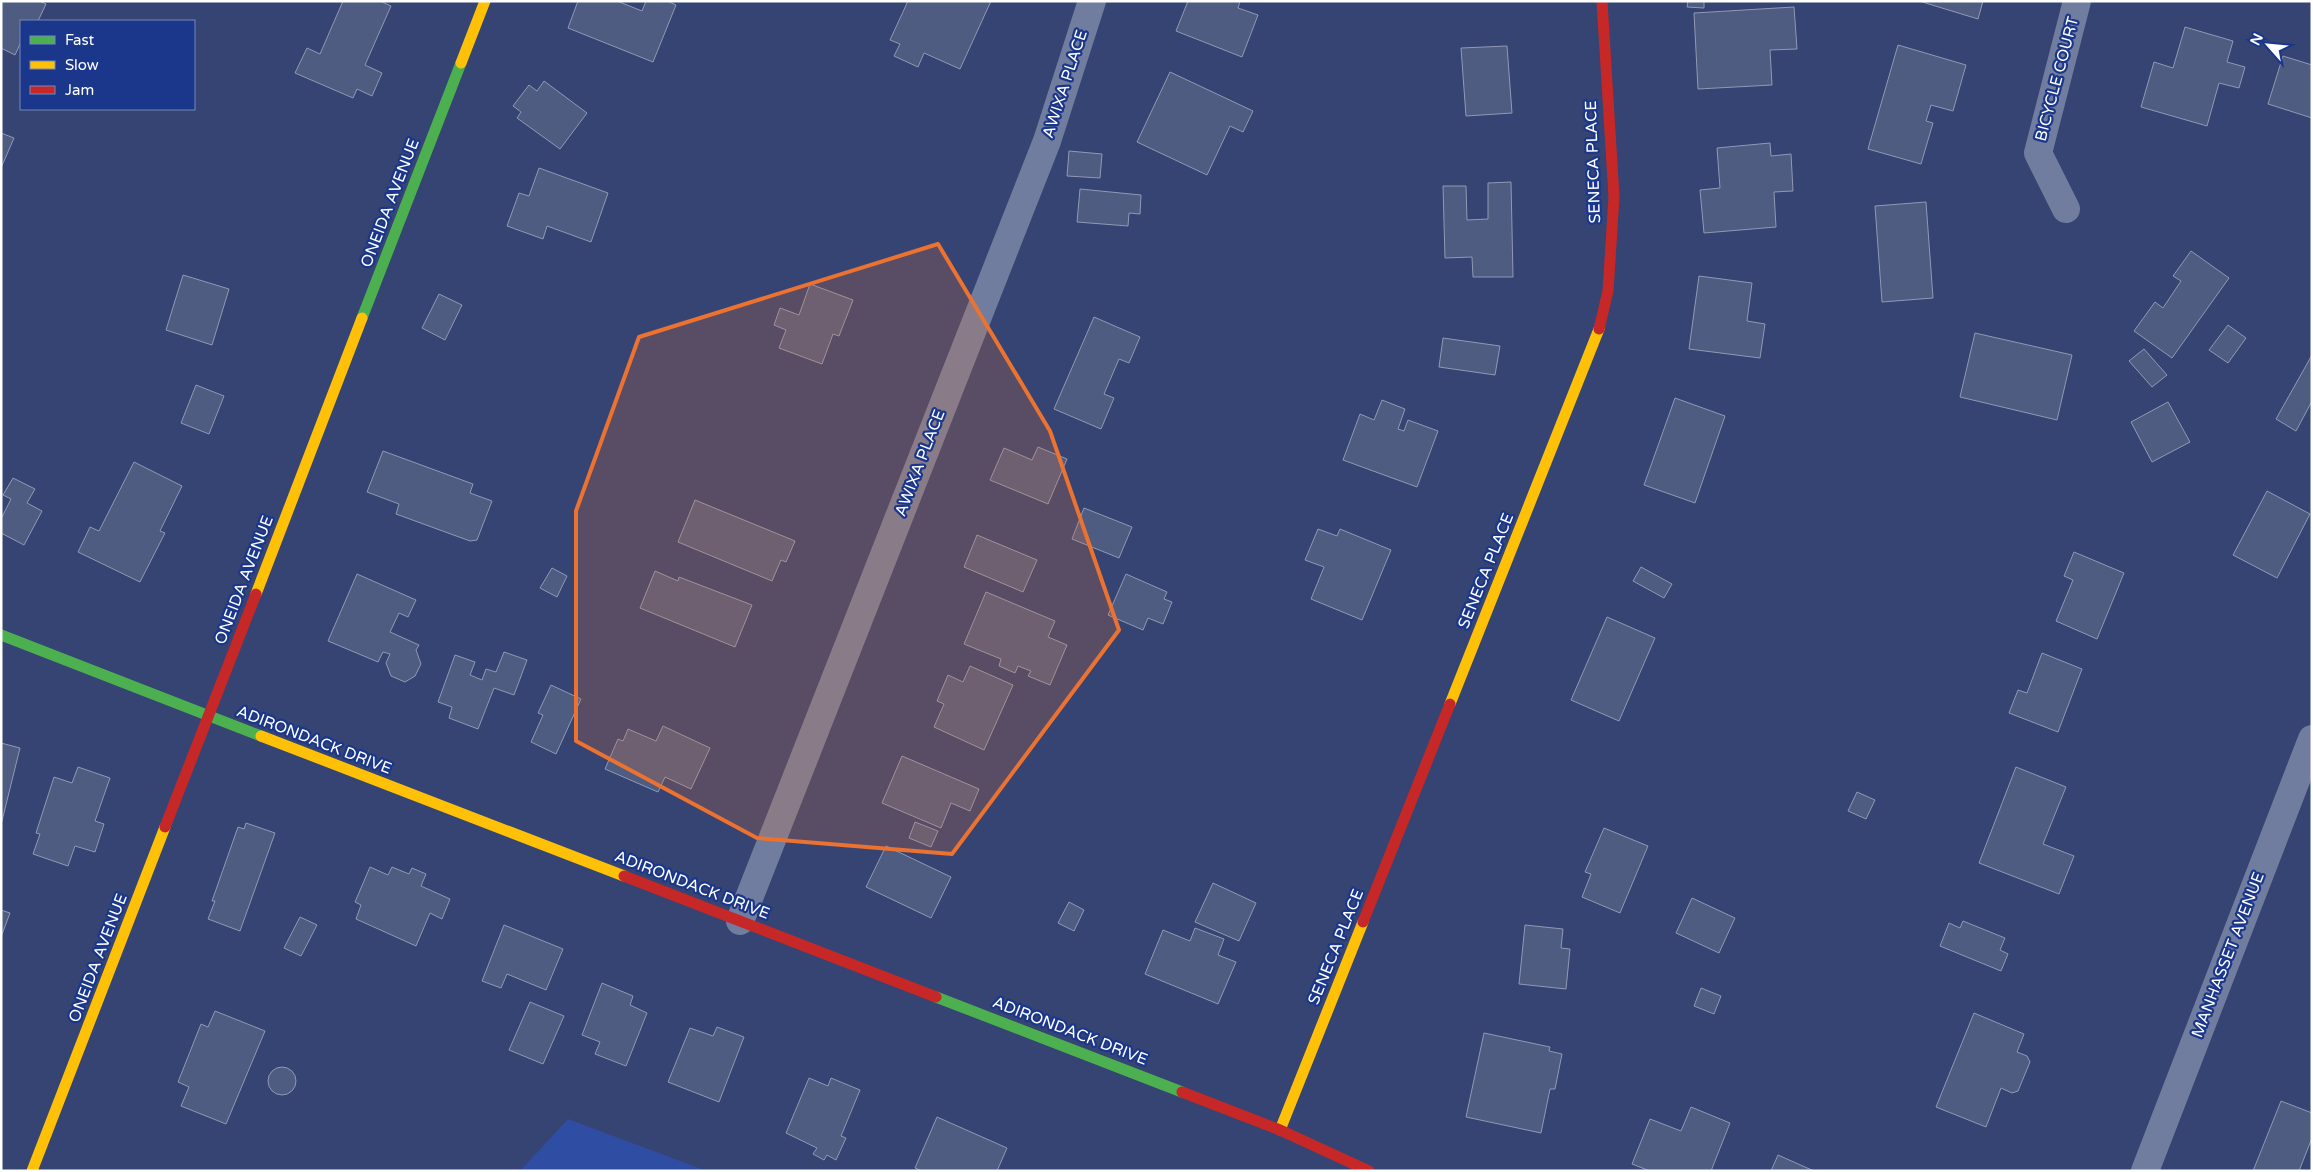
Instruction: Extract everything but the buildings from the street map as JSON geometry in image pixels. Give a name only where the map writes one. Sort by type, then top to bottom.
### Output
[{"type":"street","name":"ONEIDA AVENUE","points":[[32,1171],[485,1]]},
{"type":"street","name":"AWIXA PLACE","points":[[740,921],[1047,141],[1092,1]]},
{"type":"street","name":"SENECA PLACE","points":[[1280,1130],[1596,339],[1608,291],[1614,197],[1602,1]]},
{"type":"street","name":"BICYCLE COURT","points":[[2066,209],[2038,153],[2077,1]]},
{"type":"street","name":"ADIRONDACK DRIVE","points":[[1,635],[1280,1130],[1369,1171]]},
{"type":"street","name":"MANHASSET AVENUE","points":[[2145,1171],[2312,739]]},
{"type":"highlighted area","points":[[938,244],[1050,431],[1119,630],[952,854],[757,838],[576,741],[576,511],[639,337]]},
{"type":"shaded area","points":[[568,1119],[707,1171],[520,1171]]},
{"type":"traffic: fast","points":[[362,318],[461,63]]},
{"type":"traffic: fast","points":[[1,635],[261,736]]},
{"type":"traffic: fast","points":[[936,997],[1182,1092]]},
{"type":"traffic: slow","points":[[461,63],[485,1]]},
{"type":"traffic: slow","points":[[256,594],[362,318]]},
{"type":"traffic: slow","points":[[1450,704],[1599,329]]},
{"type":"traffic: slow","points":[[261,736],[624,876]]},
{"type":"traffic: slow","points":[[32,1171],[165,827]]},
{"type":"traffic: slow","points":[[1280,1130],[1363,922]]},
{"type":"traffic: jam","points":[[1599,329],[1608,291],[1614,197],[1602,1]]},
{"type":"traffic: jam","points":[[165,827],[256,594]]},
{"type":"traffic: jam","points":[[1363,922],[1450,704]]},
{"type":"traffic: jam","points":[[624,876],[936,997]]},
{"type":"traffic: jam","points":[[1182,1092],[1280,1130],[1369,1171]]}]
